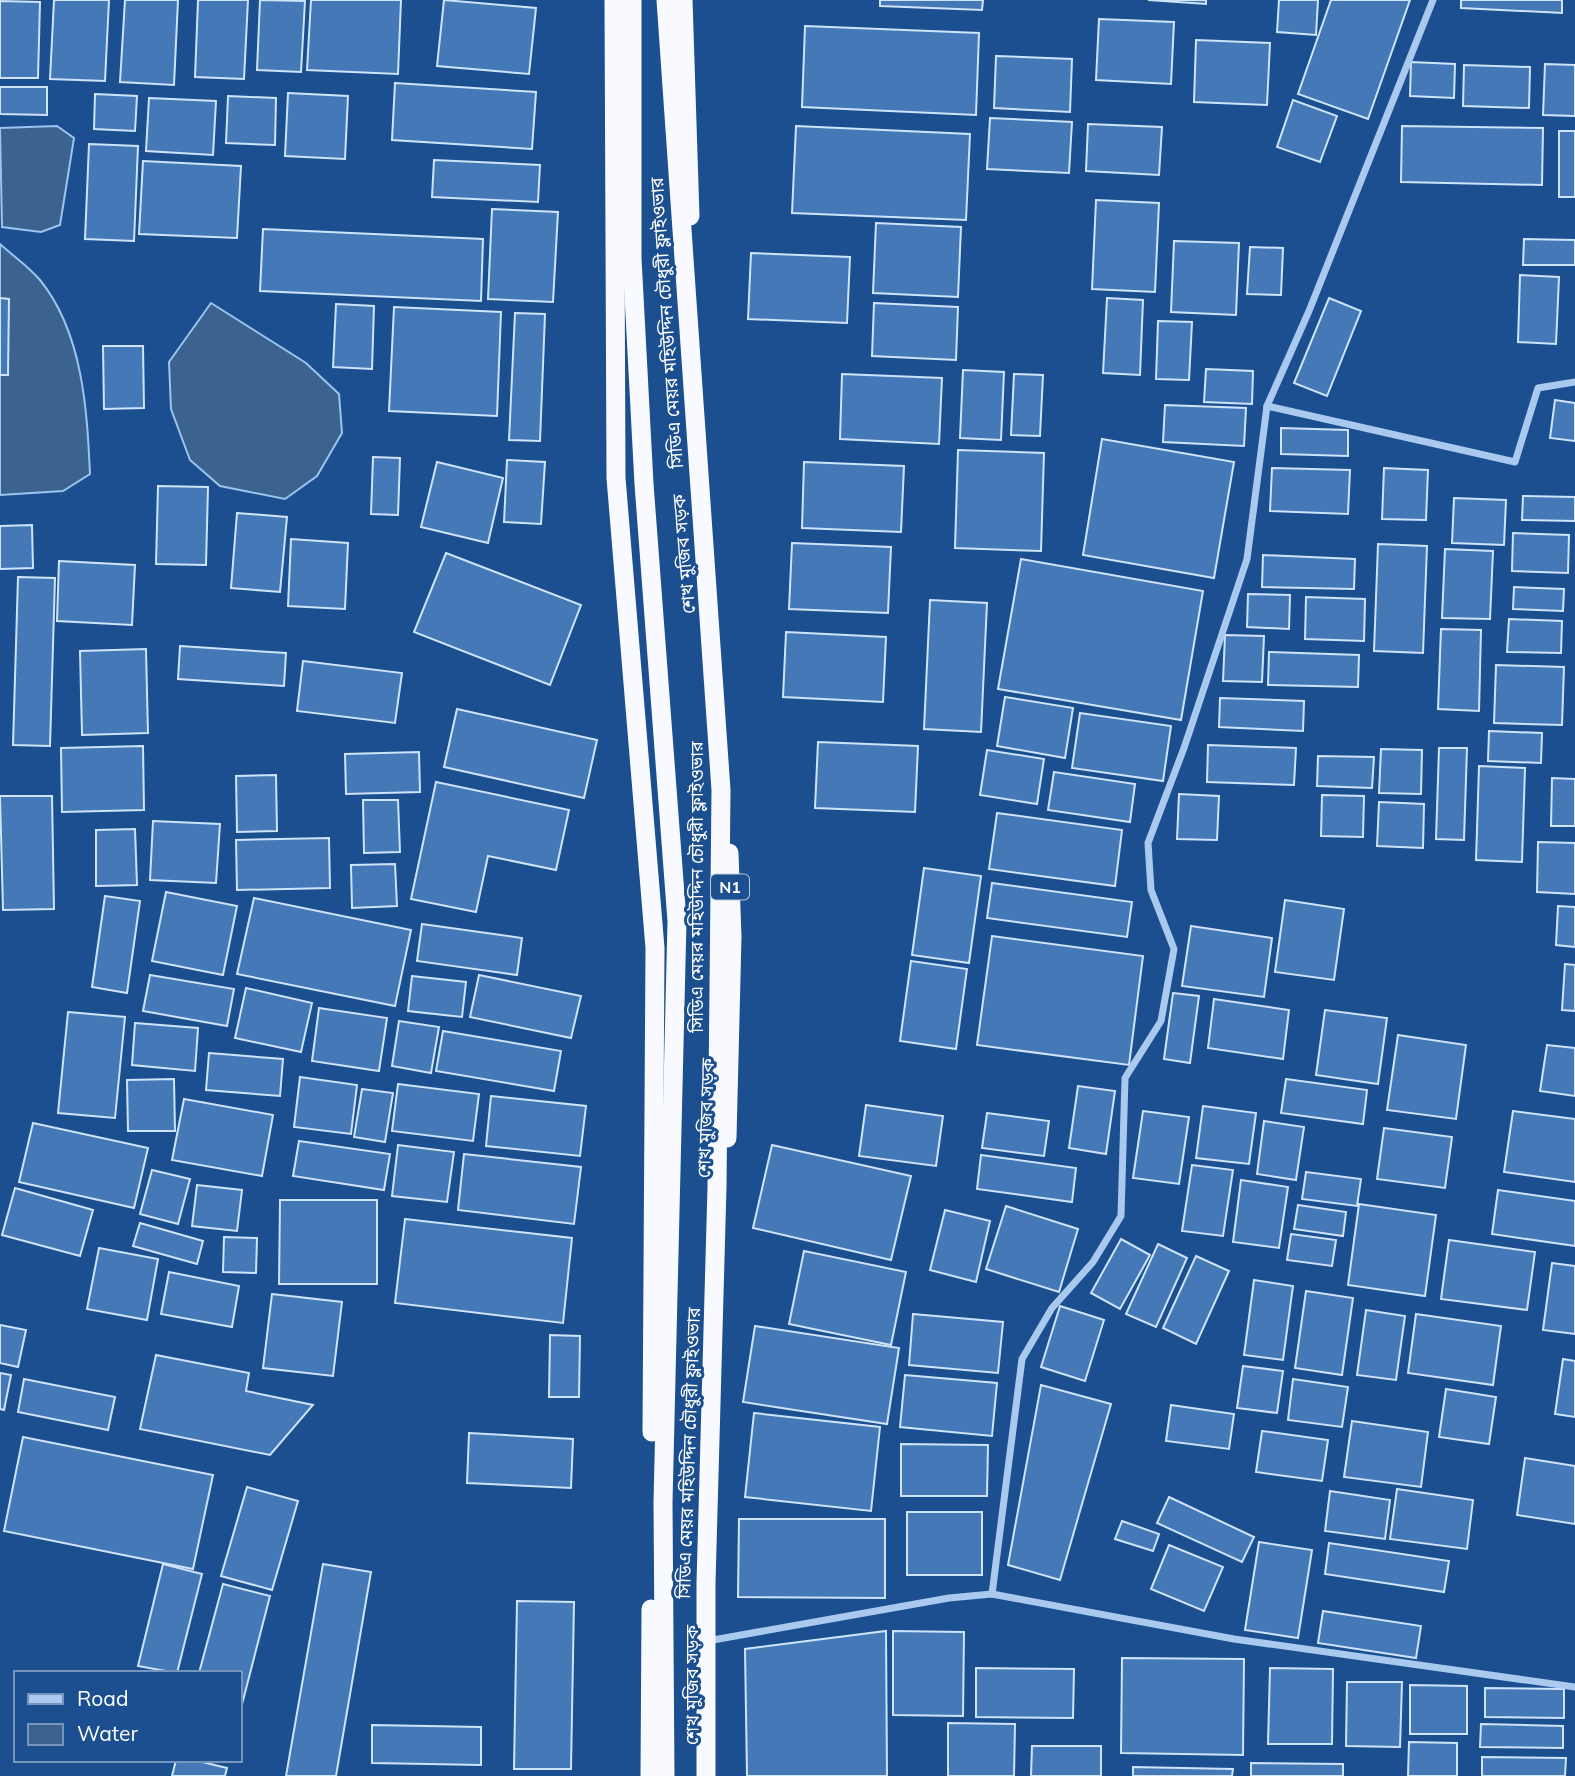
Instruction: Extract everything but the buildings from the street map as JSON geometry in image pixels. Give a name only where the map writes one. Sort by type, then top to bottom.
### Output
[{"type":"highway","points":[[614,0],[616,478],[655,948],[650,1776]]},
{"type":"highway","points":[[632,0],[632,258],[644,484],[677,921],[663,1502],[665,1776]]},
{"type":"highway","name":"সিডিএ মেয়র মহিউদ্দিন চৌধুরী ফ্লাইওভার","points":[[666,0],[721,790],[717,1187],[706,1583],[706,1776]]},
{"type":"highway","name":"শেখ মুজিব সড়ক","points":[[683,0],[697,466],[725,772],[732,937],[713,1640],[712,1776]]},
{"type":"street","points":[[992,1594],[1022,1359],[1052,1308],[1093,1262],[1121,1216],[1125,1078],[1161,1021],[1174,949],[1152,890],[1148,843],[1184,748],[1247,559],[1267,406],[1309,311],[1433,0]]},
{"type":"street","points":[[1267,406],[1515,462],[1538,388],[1575,382]]},
{"type":"street","points":[[713,1640],[949,1598],[992,1594],[1234,1639],[1575,1687]]},
{"type":"water","points":[[57,126],[74,138],[60,225],[41,232],[2,227],[0,128]]},
{"type":"water","points":[[0,244],[40,280],[66,324],[74,348],[84,398],[90,474],[63,491],[0,495]]},
{"type":"water","points":[[211,303],[306,363],[339,394],[342,433],[317,476],[285,499],[220,486],[190,460],[171,409],[169,362]]}]
